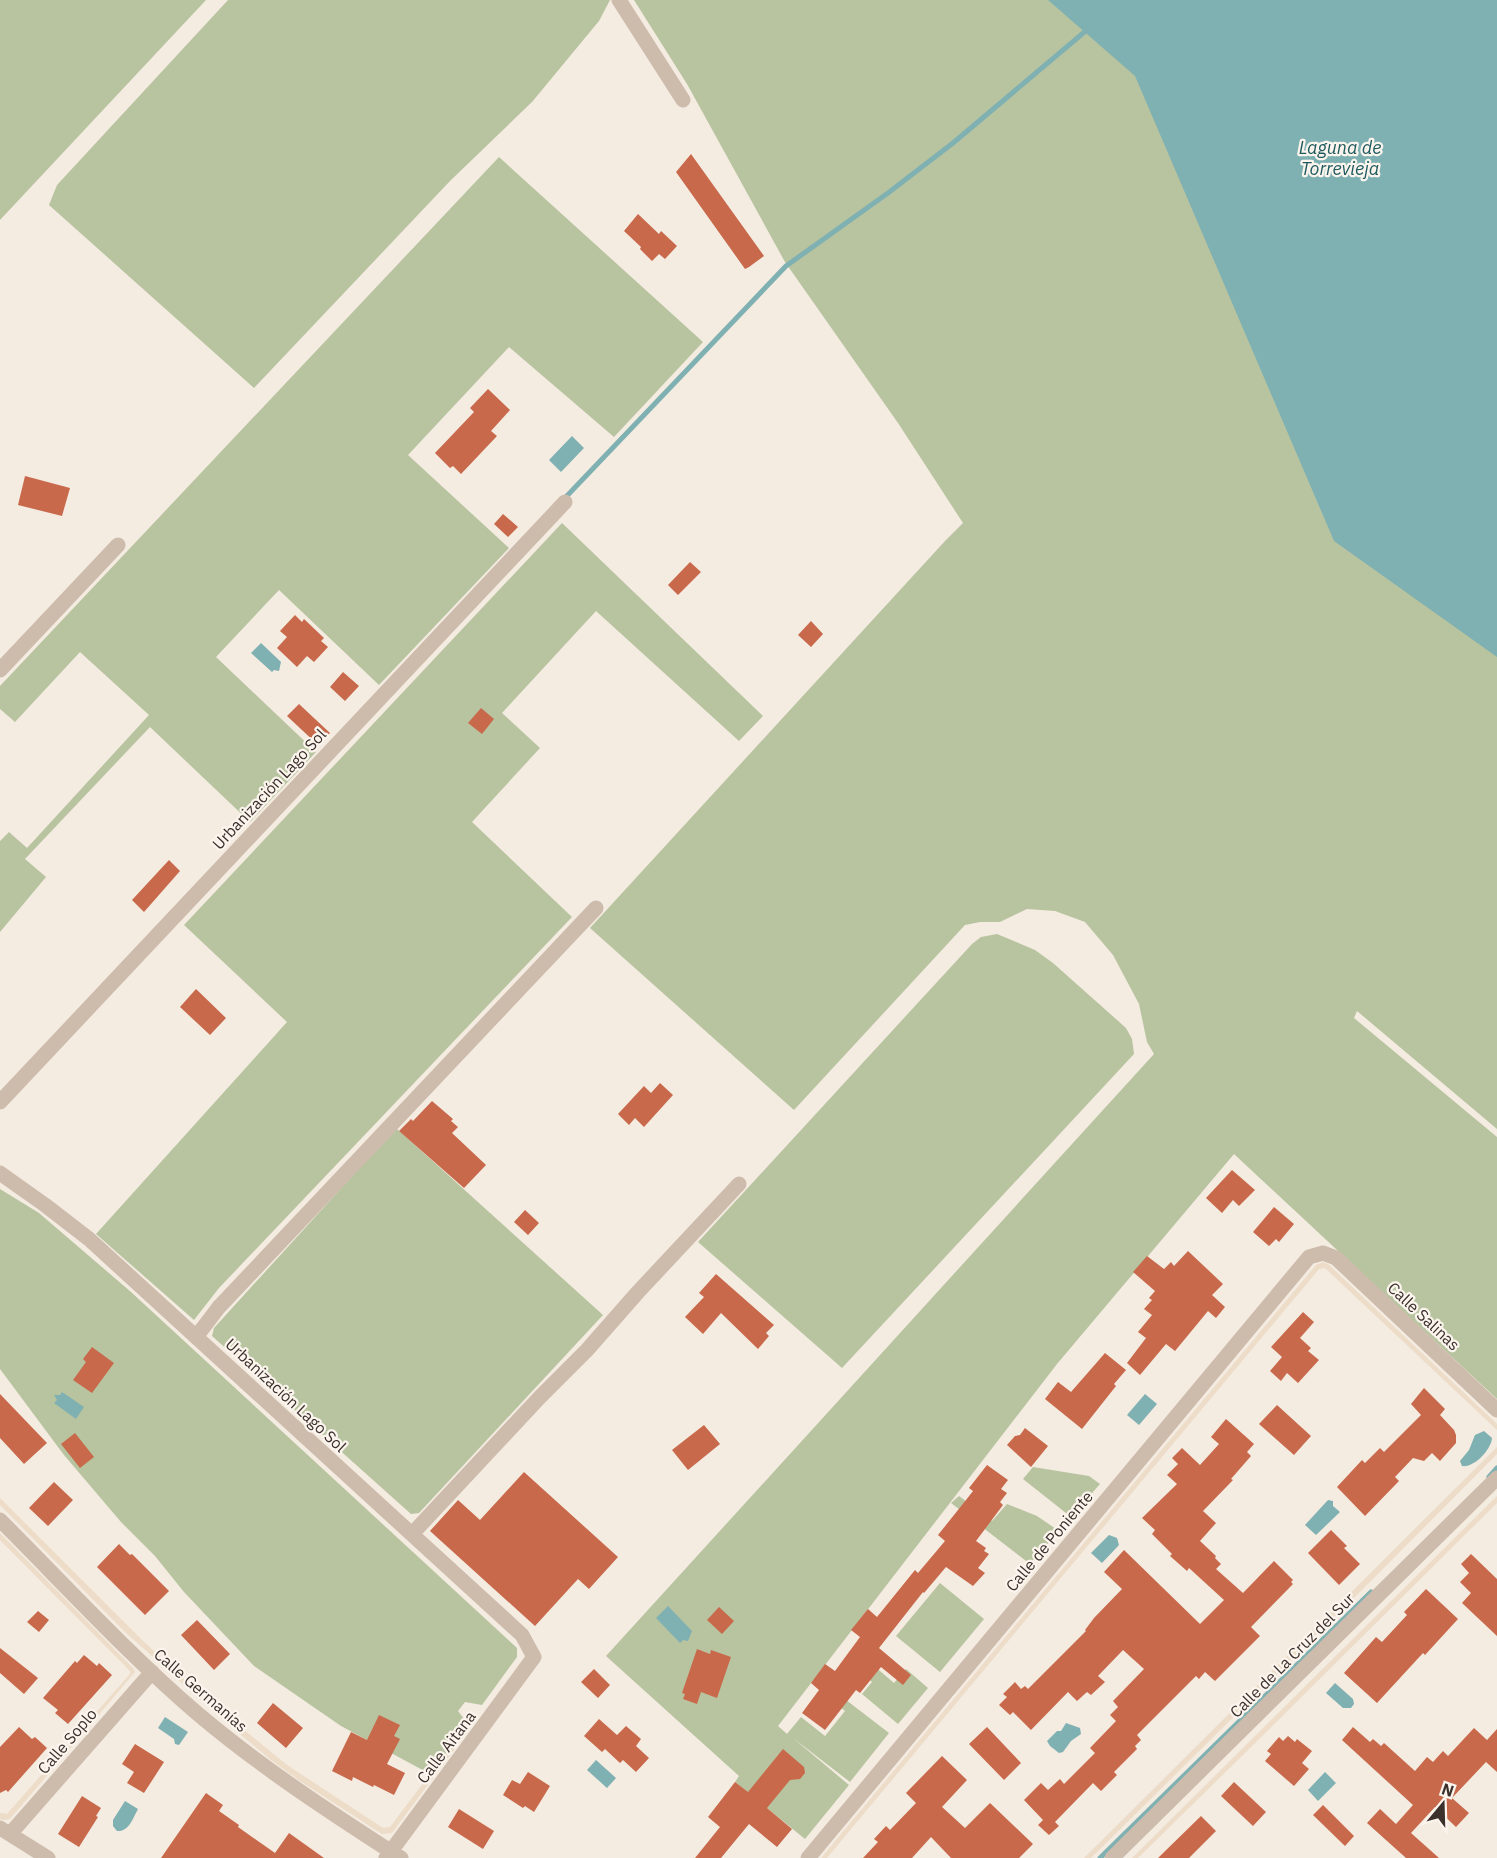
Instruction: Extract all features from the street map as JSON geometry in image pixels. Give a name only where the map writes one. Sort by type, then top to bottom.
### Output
[{"type":"street","points":[[619,0],[683,100]]},
{"type":"street","name":"Urbanización Lago Sol","points":[[0,1102],[566,502]]},
{"type":"street","points":[[0,670],[118,545]]},
{"type":"street","points":[[196,1337],[208,1319],[227,1298],[596,908]]},
{"type":"street","name":"Urbanización Lago Sol","points":[[0,1173],[45,1204],[89,1239],[522,1635],[534,1657]]},
{"type":"street","points":[[412,1534],[587,1350],[638,1292],[740,1184]]},
{"type":"street","name":"Calle Salinas","points":[[1323,1252],[1336,1258],[1497,1410]]},
{"type":"street","name":"Calle de Poniente","points":[[808,1858],[1309,1257],[1323,1252]]},
{"type":"street","name":"Calle de La Cruz del Sur","points":[[1112,1858],[1497,1478]]},
{"type":"street","name":"Calle Germanías","points":[[0,1520],[152,1672],[242,1750],[393,1856]]},
{"type":"street","name":"Calle Aitana","points":[[393,1856],[534,1657]]},
{"type":"street","name":"Calle Soplo","points":[[5,1831],[152,1672]]},
{"type":"street","points":[[5,1831],[48,1858]]},
{"type":"green space","points":[[0,0],[206,0],[0,220]]},
{"type":"green space","points":[[228,0],[610,0],[599,21],[532,102],[450,181],[254,388],[49,205],[57,185]]},
{"type":"green space","points":[[634,0],[1497,0],[1497,1129],[1357,1011],[1354,1018],[1497,1137],[1497,1399],[1234,1154],[1057,1364],[778,1726],[787,1734],[801,1717],[825,1736],[845,1711],[819,1690],[824,1683],[889,1733],[850,1782],[793,1738],[849,1785],[805,1839],[735,1782],[739,1776],[606,1656],[1154,1054],[1147,1042],[1139,1004],[1113,955],[1085,922],[1055,911],[1027,909],[1000,922],[965,925],[794,1110],[590,928],[963,523],[898,423],[785,262],[687,84]]},
{"type":"green space","points":[[499,157],[703,342],[614,437],[509,347],[408,455],[509,548],[379,685],[279,590],[216,657],[316,752],[250,822],[150,727],[25,859],[46,877],[0,932],[0,841],[9,832],[27,848],[149,715],[80,652],[15,722],[0,709],[0,686]]},
{"type":"green space","points":[[562,523],[763,716],[739,741],[596,611],[502,713],[540,748],[472,822],[572,917],[219,1288],[194,1320],[96,1234],[287,1022],[184,925]]},
{"type":"green space","points":[[997,934],[1035,950],[1053,963],[1126,1028],[1132,1039],[1134,1054],[842,1368],[698,1242],[972,944],[981,937]]},
{"type":"green space","points":[[396,1128],[603,1315],[419,1513],[411,1514],[212,1336],[214,1328]]},
{"type":"green space","points":[[0,1189],[39,1213],[131,1292],[517,1648],[517,1657],[482,1705],[465,1702],[458,1711],[468,1724],[430,1774],[341,1726],[254,1666],[184,1592],[155,1556],[121,1522],[64,1455],[0,1369]]},
{"type":"green space","points":[[1033,1467],[1089,1476],[1100,1484],[1071,1517],[1023,1479]]},
{"type":"green space","points":[[959,1496],[992,1521],[1007,1504],[1037,1516],[1059,1531],[1030,1564],[951,1503]]},
{"type":"green space","points":[[940,1583],[984,1619],[940,1672],[896,1636]]},
{"type":"green space","points":[[873,1665],[894,1683],[906,1669],[928,1688],[898,1724],[862,1694],[872,1682],[864,1675]]},
{"type":"shaded area","points":[[1323,1262],[1328,1264],[1497,1424],[1497,1430],[1325,1268],[1319,1269],[827,1858],[821,1858],[1316,1265]]},
{"type":"shaded area","points":[[1497,1447],[1497,1454],[1361,1591],[1091,1858],[1084,1858]]},
{"type":"shaded area","points":[[1497,1496],[1497,1503],[1247,1751],[1138,1858],[1132,1858]]},
{"type":"shaded area","points":[[0,1498],[141,1639],[199,1693],[287,1765],[383,1828],[390,1827],[468,1724],[471,1727],[392,1833],[382,1834],[300,1781],[221,1718],[124,1631],[0,1505]]},
{"type":"shaded area","points":[[0,1533],[135,1672],[10,1819],[3,1820],[0,1819],[0,1813],[7,1814],[130,1674],[130,1671],[0,1540]]},
{"type":"water","name":"Laguna de Torrevieja","points":[[1048,0],[1497,0],[1497,657],[1334,541],[1135,76]]},
{"type":"water","points":[[572,436],[584,448],[561,472],[549,460]]},
{"type":"water","points":[[261,643],[281,662],[279,671],[272,672],[251,653]]},
{"type":"water","points":[[62,1392],[84,1407],[76,1419],[54,1403],[57,1400],[54,1395],[60,1395]]},
{"type":"water","points":[[1145,1394],[1157,1404],[1139,1425],[1127,1415]]},
{"type":"water","points":[[1484,1431],[1492,1438],[1489,1448],[1477,1461],[1462,1466],[1460,1461],[1469,1450],[1475,1435]]},
{"type":"water","points":[[1328,1500],[1333,1501],[1333,1506],[1340,1512],[1316,1535],[1305,1525]]},
{"type":"water","points":[[1109,1535],[1117,1538],[1119,1545],[1102,1563],[1091,1553]]},
{"type":"water","points":[[668,1606],[692,1631],[688,1641],[683,1640],[680,1643],[656,1618]]},
{"type":"water","points":[[1335,1683],[1353,1699],[1354,1704],[1351,1708],[1343,1708],[1326,1693]]},
{"type":"water","points":[[165,1717],[188,1732],[179,1745],[158,1728]]},
{"type":"water","points":[[1066,1723],[1080,1728],[1081,1734],[1071,1741],[1063,1752],[1059,1753],[1047,1741],[1057,1731],[1061,1731]]},
{"type":"water","points":[[596,1760],[616,1778],[607,1788],[587,1770]]},
{"type":"water","points":[[1325,1772],[1336,1783],[1318,1801],[1308,1790]]},
{"type":"water","points":[[125,1801],[138,1809],[128,1827],[117,1831],[113,1826],[113,1820]]},
{"type":"building","points":[[691,154],[764,256],[745,269],[676,172]]},
{"type":"building","points":[[638,214],[659,234],[661,231],[677,246],[665,259],[659,254],[652,261],[624,231]]},
{"type":"building","points":[[488,389],[510,410],[491,431],[497,436],[461,474],[453,466],[450,468],[435,453],[474,412],[470,408]]},
{"type":"building","points":[[25,476],[70,488],[62,516],[18,505]]},
{"type":"building","points":[[503,514],[518,527],[508,537],[494,524]]},
{"type":"building","points":[[690,562],[701,572],[678,595],[668,585]]},
{"type":"building","points":[[295,615],[302,622],[304,619],[324,638],[321,641],[328,647],[314,662],[307,656],[297,667],[277,648],[287,637],[280,631]]},
{"type":"building","points":[[811,621],[823,634],[811,647],[798,635]]},
{"type":"building","points":[[343,672],[359,686],[345,701],[330,687]]},
{"type":"building","points":[[299,704],[330,733],[318,745],[287,716]]},
{"type":"building","points":[[481,708],[494,719],[482,734],[468,723]]},
{"type":"building","points":[[169,860],[180,871],[144,912],[132,900]]},
{"type":"building","points":[[196,989],[226,1018],[210,1035],[180,1007]]},
{"type":"building","points":[[660,1083],[673,1095],[644,1127],[635,1118],[629,1125],[618,1114],[644,1086],[651,1093]]},
{"type":"building","points":[[432,1101],[453,1119],[451,1121],[458,1127],[452,1133],[486,1165],[464,1188],[399,1131],[411,1119],[413,1121]]},
{"type":"building","points":[[1232,1170],[1255,1190],[1239,1206],[1233,1200],[1222,1213],[1206,1198]]},
{"type":"building","points":[[1274,1207],[1294,1224],[1279,1242],[1276,1239],[1269,1246],[1253,1232]]},
{"type":"building","points":[[525,1210],[539,1223],[528,1235],[514,1222]]},
{"type":"building","points":[[1188,1251],[1223,1284],[1212,1295],[1225,1307],[1216,1318],[1208,1311],[1175,1351],[1166,1344],[1140,1375],[1127,1363],[1146,1338],[1138,1332],[1152,1315],[1144,1309],[1152,1300],[1149,1298],[1155,1291],[1133,1272],[1147,1256],[1164,1269],[1171,1262],[1174,1266]]},
{"type":"building","points":[[716,1274],[774,1325],[766,1333],[769,1336],[758,1349],[721,1313],[703,1334],[685,1317],[704,1297],[699,1293]]},
{"type":"building","points":[[1303,1312],[1314,1322],[1300,1338],[1311,1348],[1308,1351],[1319,1360],[1298,1383],[1287,1373],[1281,1381],[1270,1371],[1282,1357],[1271,1347]]},
{"type":"building","points":[[92,1347],[114,1363],[92,1393],[73,1380],[86,1362],[83,1359]]},
{"type":"building","points":[[1105,1353],[1126,1370],[1082,1429],[1045,1399],[1058,1382],[1071,1392]]},
{"type":"building","points":[[1424,1388],[1445,1409],[1440,1415],[1454,1430],[1456,1443],[1440,1461],[1432,1453],[1424,1461],[1413,1458],[1395,1477],[1399,1481],[1365,1516],[1337,1487],[1362,1460],[1365,1463],[1380,1448],[1384,1452],[1421,1415],[1411,1404]]},
{"type":"building","points":[[0,1394],[47,1443],[24,1464],[0,1438]]},
{"type":"building","points":[[1277,1405],[1311,1436],[1294,1455],[1259,1424]]},
{"type":"building","points":[[1226,1419],[1254,1444],[1247,1452],[1251,1456],[1231,1479],[1233,1480],[1203,1511],[1216,1523],[1200,1541],[1221,1564],[1216,1569],[1243,1593],[1274,1561],[1293,1580],[1291,1582],[1293,1584],[1251,1627],[1260,1636],[1215,1681],[1205,1672],[1199,1679],[1196,1676],[1137,1735],[1141,1740],[1135,1746],[1137,1749],[1114,1772],[1117,1775],[1101,1791],[1093,1783],[1055,1822],[1059,1826],[1049,1835],[1038,1825],[1043,1820],[1024,1800],[1041,1783],[1048,1790],[1060,1779],[1064,1784],[1095,1753],[1090,1748],[1116,1721],[1110,1715],[1118,1707],[1113,1701],[1144,1669],[1123,1650],[1098,1676],[1105,1682],[1091,1695],[1087,1692],[1077,1701],[1068,1692],[1031,1730],[1013,1712],[1010,1715],[999,1705],[1007,1697],[1003,1694],[1015,1682],[1021,1689],[1025,1686],[1028,1689],[1086,1631],[1094,1618],[1122,1589],[1104,1572],[1124,1550],[1200,1624],[1224,1600],[1189,1568],[1187,1571],[1170,1556],[1172,1554],[1152,1534],[1155,1530],[1142,1518],[1177,1484],[1167,1475],[1178,1464],[1172,1458],[1182,1448],[1200,1465],[1219,1444],[1211,1437]]},
{"type":"building","points":[[704,1425],[720,1444],[688,1470],[672,1450]]},
{"type":"building","points":[[1025,1428],[1048,1446],[1031,1467],[1007,1445]]},
{"type":"building","points":[[75,1433],[94,1457],[80,1468],[61,1444]]},
{"type":"building","points":[[987,1465],[1008,1480],[1001,1489],[1007,1493],[1000,1502],[1003,1505],[976,1541],[986,1548],[984,1551],[989,1554],[978,1568],[985,1573],[973,1586],[946,1567],[879,1648],[911,1675],[903,1685],[881,1667],[860,1693],[856,1690],[825,1730],[802,1713],[819,1690],[811,1683],[825,1664],[835,1671],[860,1637],[851,1630],[868,1609],[877,1617],[915,1570],[918,1573],[945,1541],[938,1535],[973,1491],[969,1488]]},
{"type":"building","points":[[524,1472],[618,1557],[589,1589],[578,1579],[535,1626],[430,1531],[458,1500],[480,1520]]},
{"type":"building","points":[[54,1482],[73,1500],[48,1526],[29,1508]]},
{"type":"building","points":[[1331,1530],[1360,1564],[1339,1585],[1308,1553]]},
{"type":"building","points":[[119,1544],[169,1591],[145,1615],[97,1567]]},
{"type":"building","points":[[1471,1554],[1497,1579],[1497,1636],[1462,1603],[1471,1593],[1460,1582],[1469,1573],[1461,1564]]},
{"type":"building","points":[[1426,1589],[1458,1619],[1377,1703],[1344,1673],[1376,1637],[1382,1642],[1407,1615],[1404,1612]]},
{"type":"building","points":[[719,1607],[734,1621],[722,1634],[707,1620]]},
{"type":"building","points":[[38,1611],[49,1620],[39,1632],[27,1622]]},
{"type":"building","points":[[197,1620],[230,1654],[214,1670],[181,1635]]},
{"type":"building","points":[[0,1648],[38,1678],[24,1694],[0,1673]]},
{"type":"building","points":[[697,1649],[710,1654],[711,1650],[731,1657],[717,1698],[701,1692],[697,1704],[683,1699],[685,1694],[682,1693]]},
{"type":"building","points":[[84,1655],[97,1666],[99,1663],[112,1675],[68,1724],[55,1713],[58,1710],[43,1698],[75,1661],[77,1663]]},
{"type":"building","points":[[594,1669],[610,1685],[598,1698],[581,1682]]},
{"type":"building","points":[[273,1703],[303,1728],[286,1748],[257,1723]]},
{"type":"building","points":[[379,1715],[400,1725],[394,1736],[400,1739],[387,1764],[405,1773],[394,1795],[353,1777],[352,1781],[332,1771],[351,1732],[367,1740]]},
{"type":"building","points":[[599,1719],[617,1735],[626,1726],[641,1739],[636,1746],[649,1758],[636,1772],[623,1760],[620,1763],[605,1749],[602,1752],[584,1736]]},
{"type":"building","points":[[19,1727],[32,1739],[35,1737],[47,1748],[8,1792],[6,1790],[0,1793],[0,1747]]},
{"type":"building","points":[[987,1727],[1021,1763],[1004,1780],[969,1744]]},
{"type":"building","points":[[1353,1727],[1370,1742],[1373,1739],[1381,1746],[1384,1743],[1415,1771],[1427,1757],[1433,1762],[1443,1751],[1448,1756],[1474,1728],[1487,1740],[1497,1729],[1497,1772],[1486,1762],[1452,1798],[1469,1813],[1456,1827],[1435,1807],[1411,1833],[1439,1858],[1406,1858],[1367,1823],[1380,1809],[1396,1824],[1413,1805],[1342,1740]]},
{"type":"building","points":[[1288,1736],[1295,1742],[1297,1739],[1312,1751],[1302,1763],[1309,1769],[1294,1786],[1265,1761],[1271,1754],[1267,1751],[1279,1737],[1283,1741]]},
{"type":"building","points":[[135,1744],[164,1762],[144,1793],[127,1783],[134,1772],[122,1764]]},
{"type":"building","points":[[783,1749],[804,1767],[805,1773],[800,1779],[790,1780],[767,1808],[792,1829],[777,1847],[749,1824],[721,1858],[695,1858],[720,1827],[708,1817],[735,1782],[748,1792]]},
{"type":"building","points":[[942,1756],[967,1780],[942,1807],[965,1828],[990,1803],[1033,1844],[1019,1858],[951,1858],[931,1837],[912,1858],[863,1858],[878,1842],[874,1839],[886,1826],[890,1830],[916,1803],[906,1793]]},
{"type":"building","points":[[528,1772],[550,1786],[534,1812],[503,1795],[512,1780],[520,1784]]},
{"type":"building","points":[[1234,1782],[1266,1812],[1253,1826],[1221,1796]]},
{"type":"building","points":[[206,1793],[223,1805],[219,1811],[275,1853],[289,1833],[324,1858],[161,1858]]},
{"type":"building","points":[[82,1796],[101,1808],[96,1816],[98,1817],[79,1847],[58,1834]]},
{"type":"building","points":[[1323,1805],[1354,1836],[1345,1846],[1313,1815]]},
{"type":"building","points":[[459,1809],[494,1831],[483,1849],[448,1827]]},
{"type":"building","points":[[1201,1816],[1216,1831],[1189,1858],[1158,1858]]},
{"type":"waterway","points":[[563,500],[786,266],[953,143],[1088,29]]},
{"type":"waterway","points":[[1489,1477],[1497,1468]]},
{"type":"waterway","points":[[1100,1858],[1371,1592]]}]
